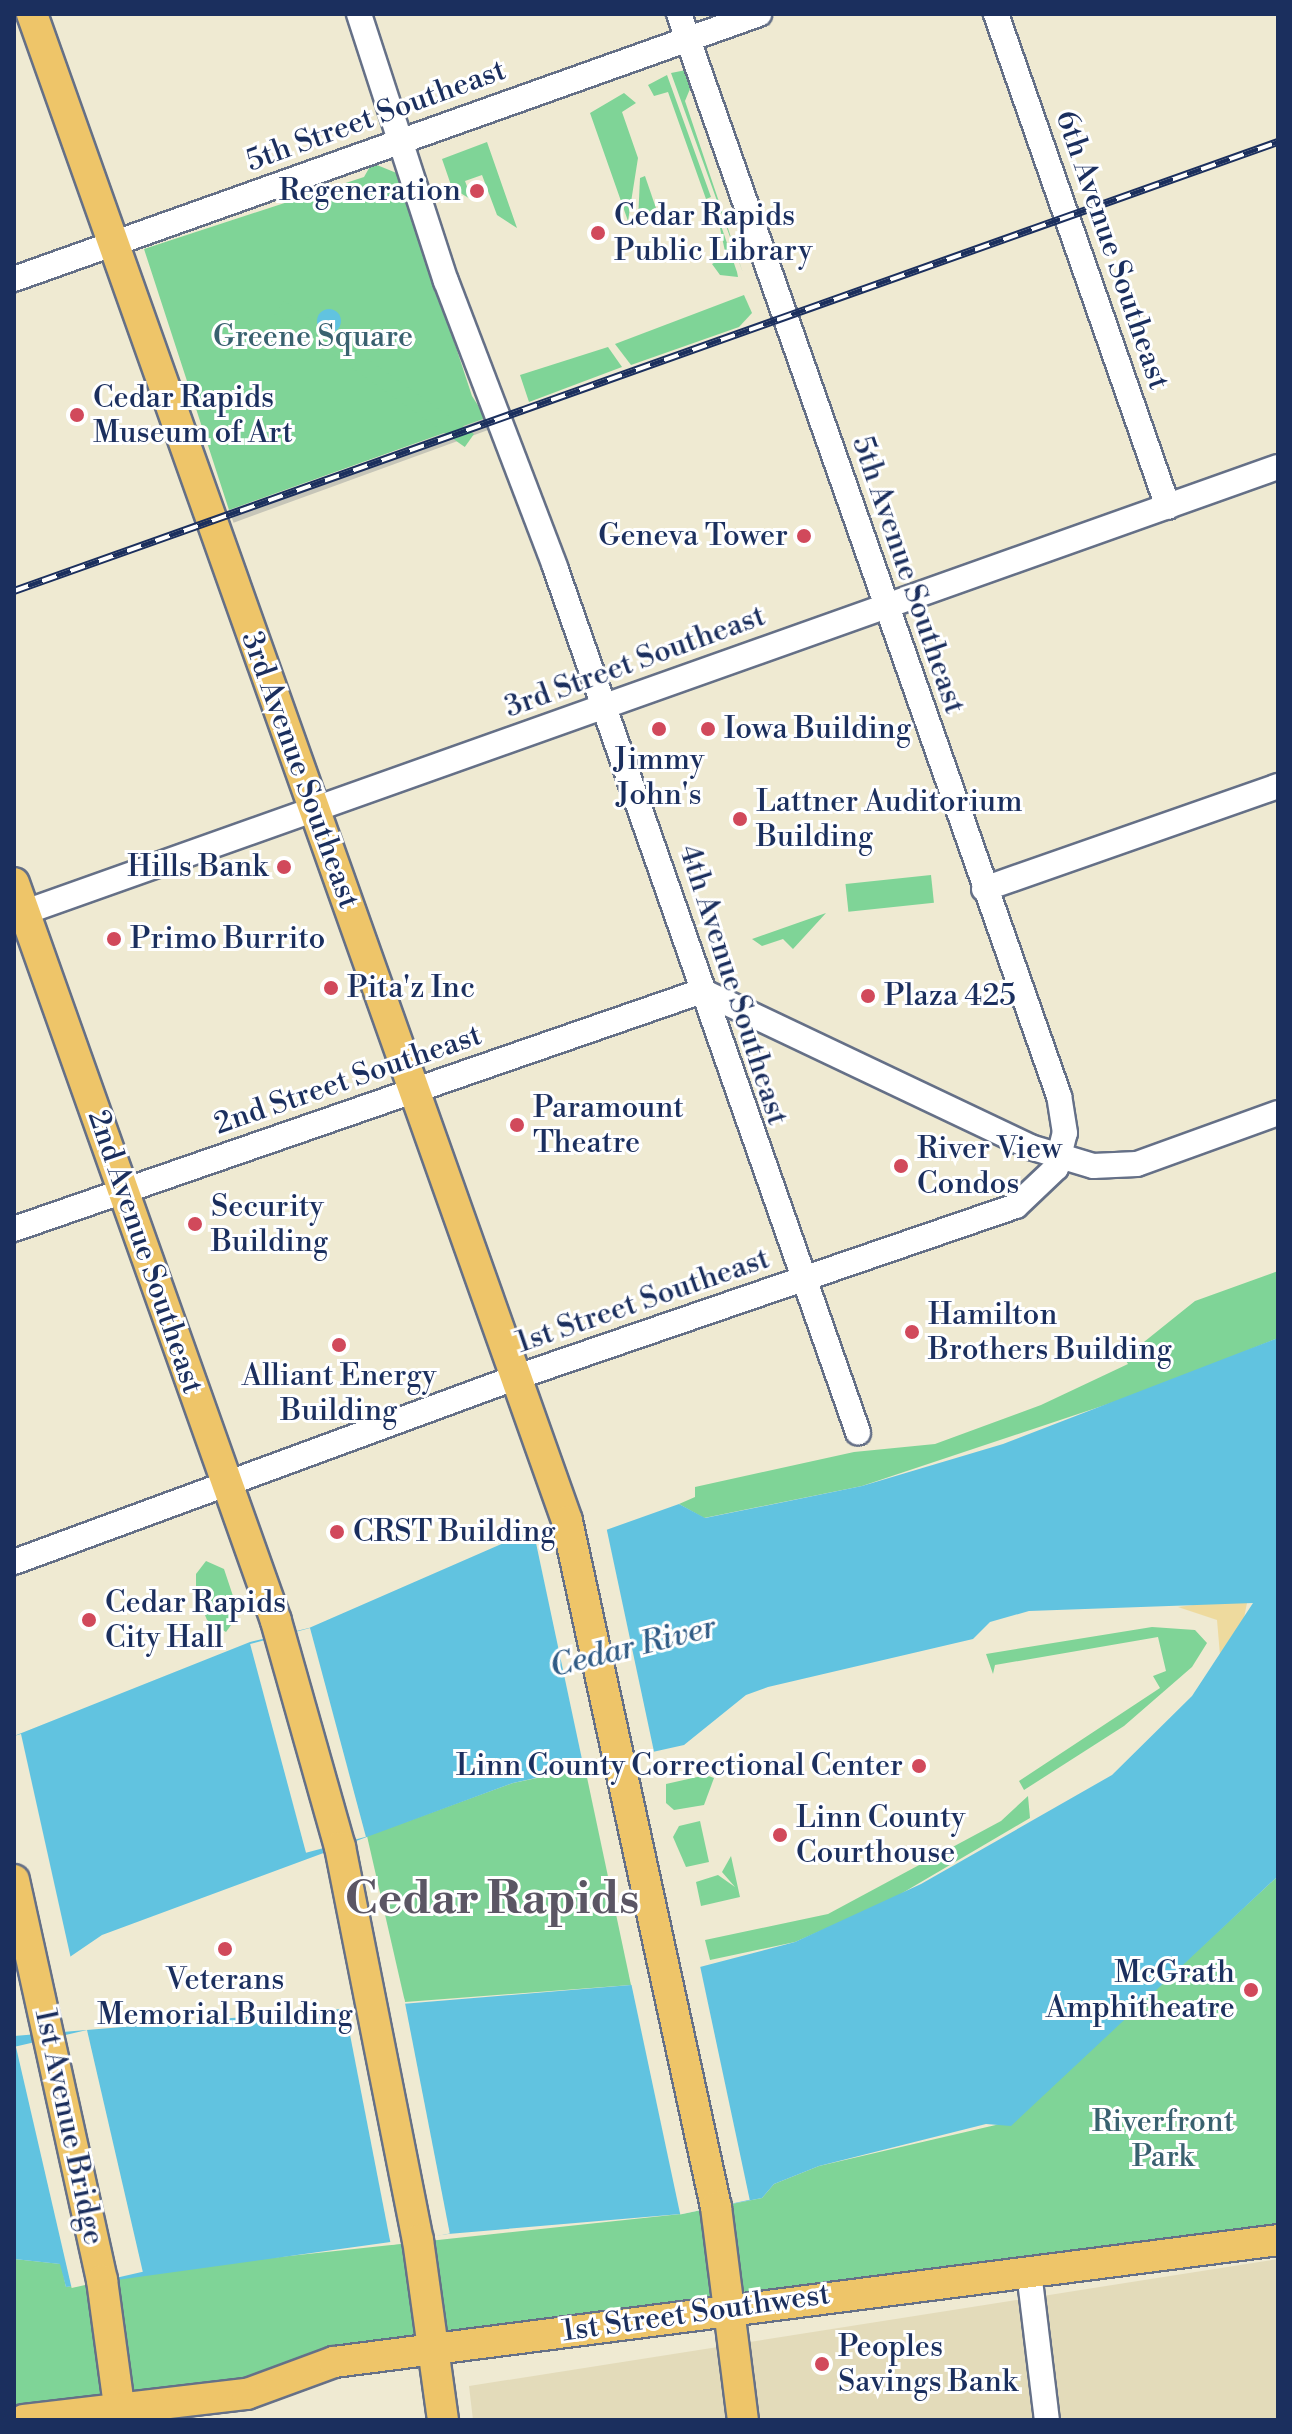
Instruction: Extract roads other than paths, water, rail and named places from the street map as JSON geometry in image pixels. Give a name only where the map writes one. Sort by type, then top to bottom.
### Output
[{"type":"main road","name":"3rd Avenue Southeast","points":[[32,14],[568,1526],[716,2207],[743,2420]]},
{"type":"main road","name":"2nd Avenue Southeast","points":[[14,883],[19,914],[124,1191],[278,1628],[340,1847],[372,1989],[418,2240],[443,2420]]},
{"type":"main road","name":"1st Avenue Bridge","points":[[14,1880],[102,2280],[121,2415]]},
{"type":"main road","name":"1st Street Southwest","points":[[24,2420],[121,2415],[247,2394],[334,2362],[1278,2240]]},
{"type":"street","name":"4th Avenue Southeast","points":[[359,14],[437,234],[454,303],[552,557],[858,1432]]},
{"type":"street","name":"5th Avenue Southeast","points":[[679,14],[883,607],[1063,1110],[1060,1158]]},
{"type":"street","name":"5th Street Southeast","points":[[14,279],[759,14]]},
{"type":"street","name":"6th Avenue Southeast","points":[[996,14],[1168,507]]},
{"type":"street","name":"3rd Street Southeast","points":[[19,914],[1278,467]]},
{"type":"street","points":[[984,889],[1276,793]]},
{"type":"street","points":[[702,991],[1060,1158],[1128,1166],[1278,1113]]},
{"type":"street","name":"2nd Street Southeast","points":[[14,1229],[702,991]]},
{"type":"street","name":"1st Street Southeast","points":[[14,1562],[517,1377],[1016,1206],[1042,1188],[1060,1158]]},
{"type":"street","points":[[1029,2272],[1047,2420]]},
{"type":"water","points":[[329,309],[338,312],[341,321],[338,330],[329,333],[320,330],[317,321],[320,312]]},
{"type":"water","name":"Cedar River","points":[[1278,1338],[1278,1876],[1011,2126],[986,2124],[819,2166],[774,2184],[762,2198],[681,2214],[448,2234],[66,2287],[60,2264],[14,2259],[14,2036],[631,1985],[795,1942],[921,1884],[1112,1775],[1192,1696],[1253,1603],[1029,1611],[990,1622],[973,1639],[768,1687],[746,1695],[684,1745],[513,1783],[102,1935],[14,1995],[14,1736],[250,1642],[309,1628],[522,1535],[606,1530],[679,1504],[705,1518],[862,1486],[1003,1444]]},
{"type":"railway","points":[[14,591],[1278,142]]},
{"type":"place","name":"Regeneration","points":[[477,191]]},
{"type":"place","name":"Cedar Rapids Public Library","points":[[598,233]]},
{"type":"place","name":"Cedar Rapids Museum of Art","points":[[77,415]]},
{"type":"place","name":"Geneva Tower","points":[[804,536]]},
{"type":"place","name":"Jimmy John's","points":[[659,729]]},
{"type":"place","name":"Iowa Building","points":[[708,729]]},
{"type":"place","name":"Lattner Auditorium Building","points":[[740,819]]},
{"type":"place","name":"Hills Bank","points":[[284,867]]},
{"type":"place","name":"Primo Burrito","points":[[114,939]]},
{"type":"place","name":"Pita'z Inc","points":[[331,988]]},
{"type":"place","name":"Plaza 425","points":[[868,996]]},
{"type":"place","name":"Paramount Theatre","points":[[517,1125]]},
{"type":"place","name":"River View Condos","points":[[901,1166]]},
{"type":"place","name":"Security Building","points":[[195,1224]]},
{"type":"place","name":"Hamilton Brothers Building","points":[[912,1332]]},
{"type":"place","name":"Alliant Energy Building","points":[[339,1345]]},
{"type":"place","name":"CRST Building","points":[[337,1532]]},
{"type":"place","name":"Cedar Rapids City Hall","points":[[89,1620]]},
{"type":"place","name":"Linn County Correctional Center","points":[[919,1766]]},
{"type":"place","name":"Linn County Courthouse","points":[[780,1835]]},
{"type":"place","name":"Veterans Memorial Building","points":[[225,1949]]},
{"type":"place","name":"McGrath Amphitheatre","points":[[1251,1990]]},
{"type":"place","name":"Peoples Savings Bank","points":[[822,2364]]},
{"type":"district","name":"Cedar Rapids","points":[[492,1899]]},
{"type":"park label","name":"Greene Square","points":[[313,337]]},
{"type":"park label","name":"Riverfront Park","points":[[1163,2139]]}]
